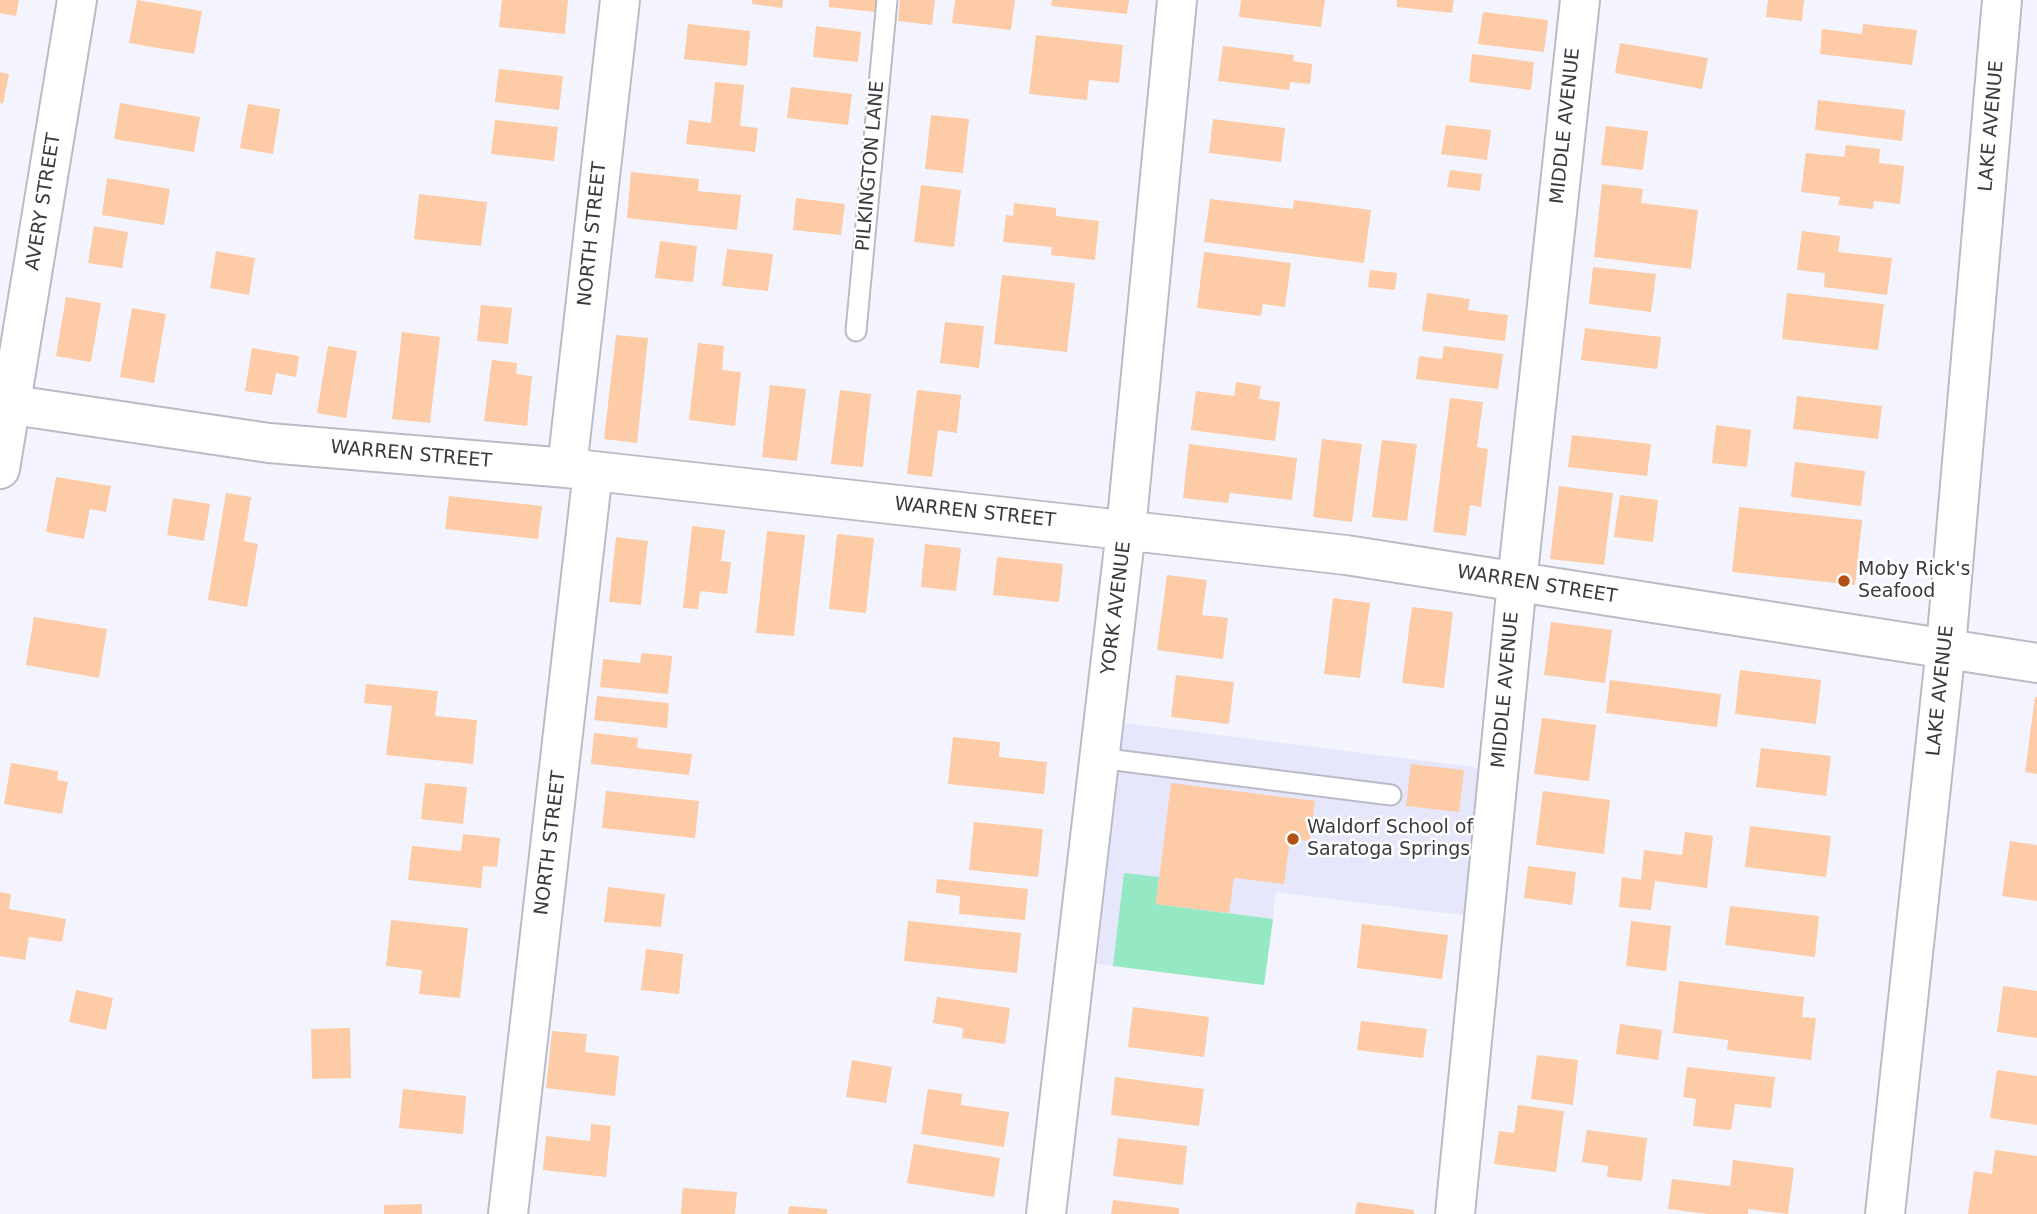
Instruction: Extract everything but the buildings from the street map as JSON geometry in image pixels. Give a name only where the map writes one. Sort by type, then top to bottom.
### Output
[{"type":"street","name":"AVERY STREET","points":[[0,469],[6,404],[76,0]]},
{"type":"street","name":"NORTH STREET","points":[[509,1214],[580,470],[620,0]]},
{"type":"street","name":"YORK AVENUE","points":[[1046,1214],[1126,530],[1177,0]]},
{"type":"street","name":"MIDDLE AVENUE","points":[[1455,1214],[1517,582],[1580,0]]},
{"type":"street","name":"LAKE AVENUE","points":[[1885,1214],[1947,648],[2003,0]]},
{"type":"street","name":"WARREN STREET","points":[[6,404],[269,443],[580,470],[1346,555],[2037,663]]},
{"type":"lane","name":"PILKINGTON LANE","points":[[856,331],[887,0]]},
{"type":"lane","points":[[1100,758],[1391,795]]},
{"type":"shaded area","name":"Waldorf School of Saratoga Springs","points":[[1124,723],[1481,768],[1469,916],[1276,892],[1264,985],[1097,964]]},
{"type":"green space","points":[[1124,873],[1159,877],[1156,904],[1273,919],[1264,985],[1113,966]]},
{"type":"place","name":"Moby Rick's Seafood","points":[[1844,581]]},
{"type":"place","name":"Waldorf School of Saratoga Springs","points":[[1293,839]]}]
